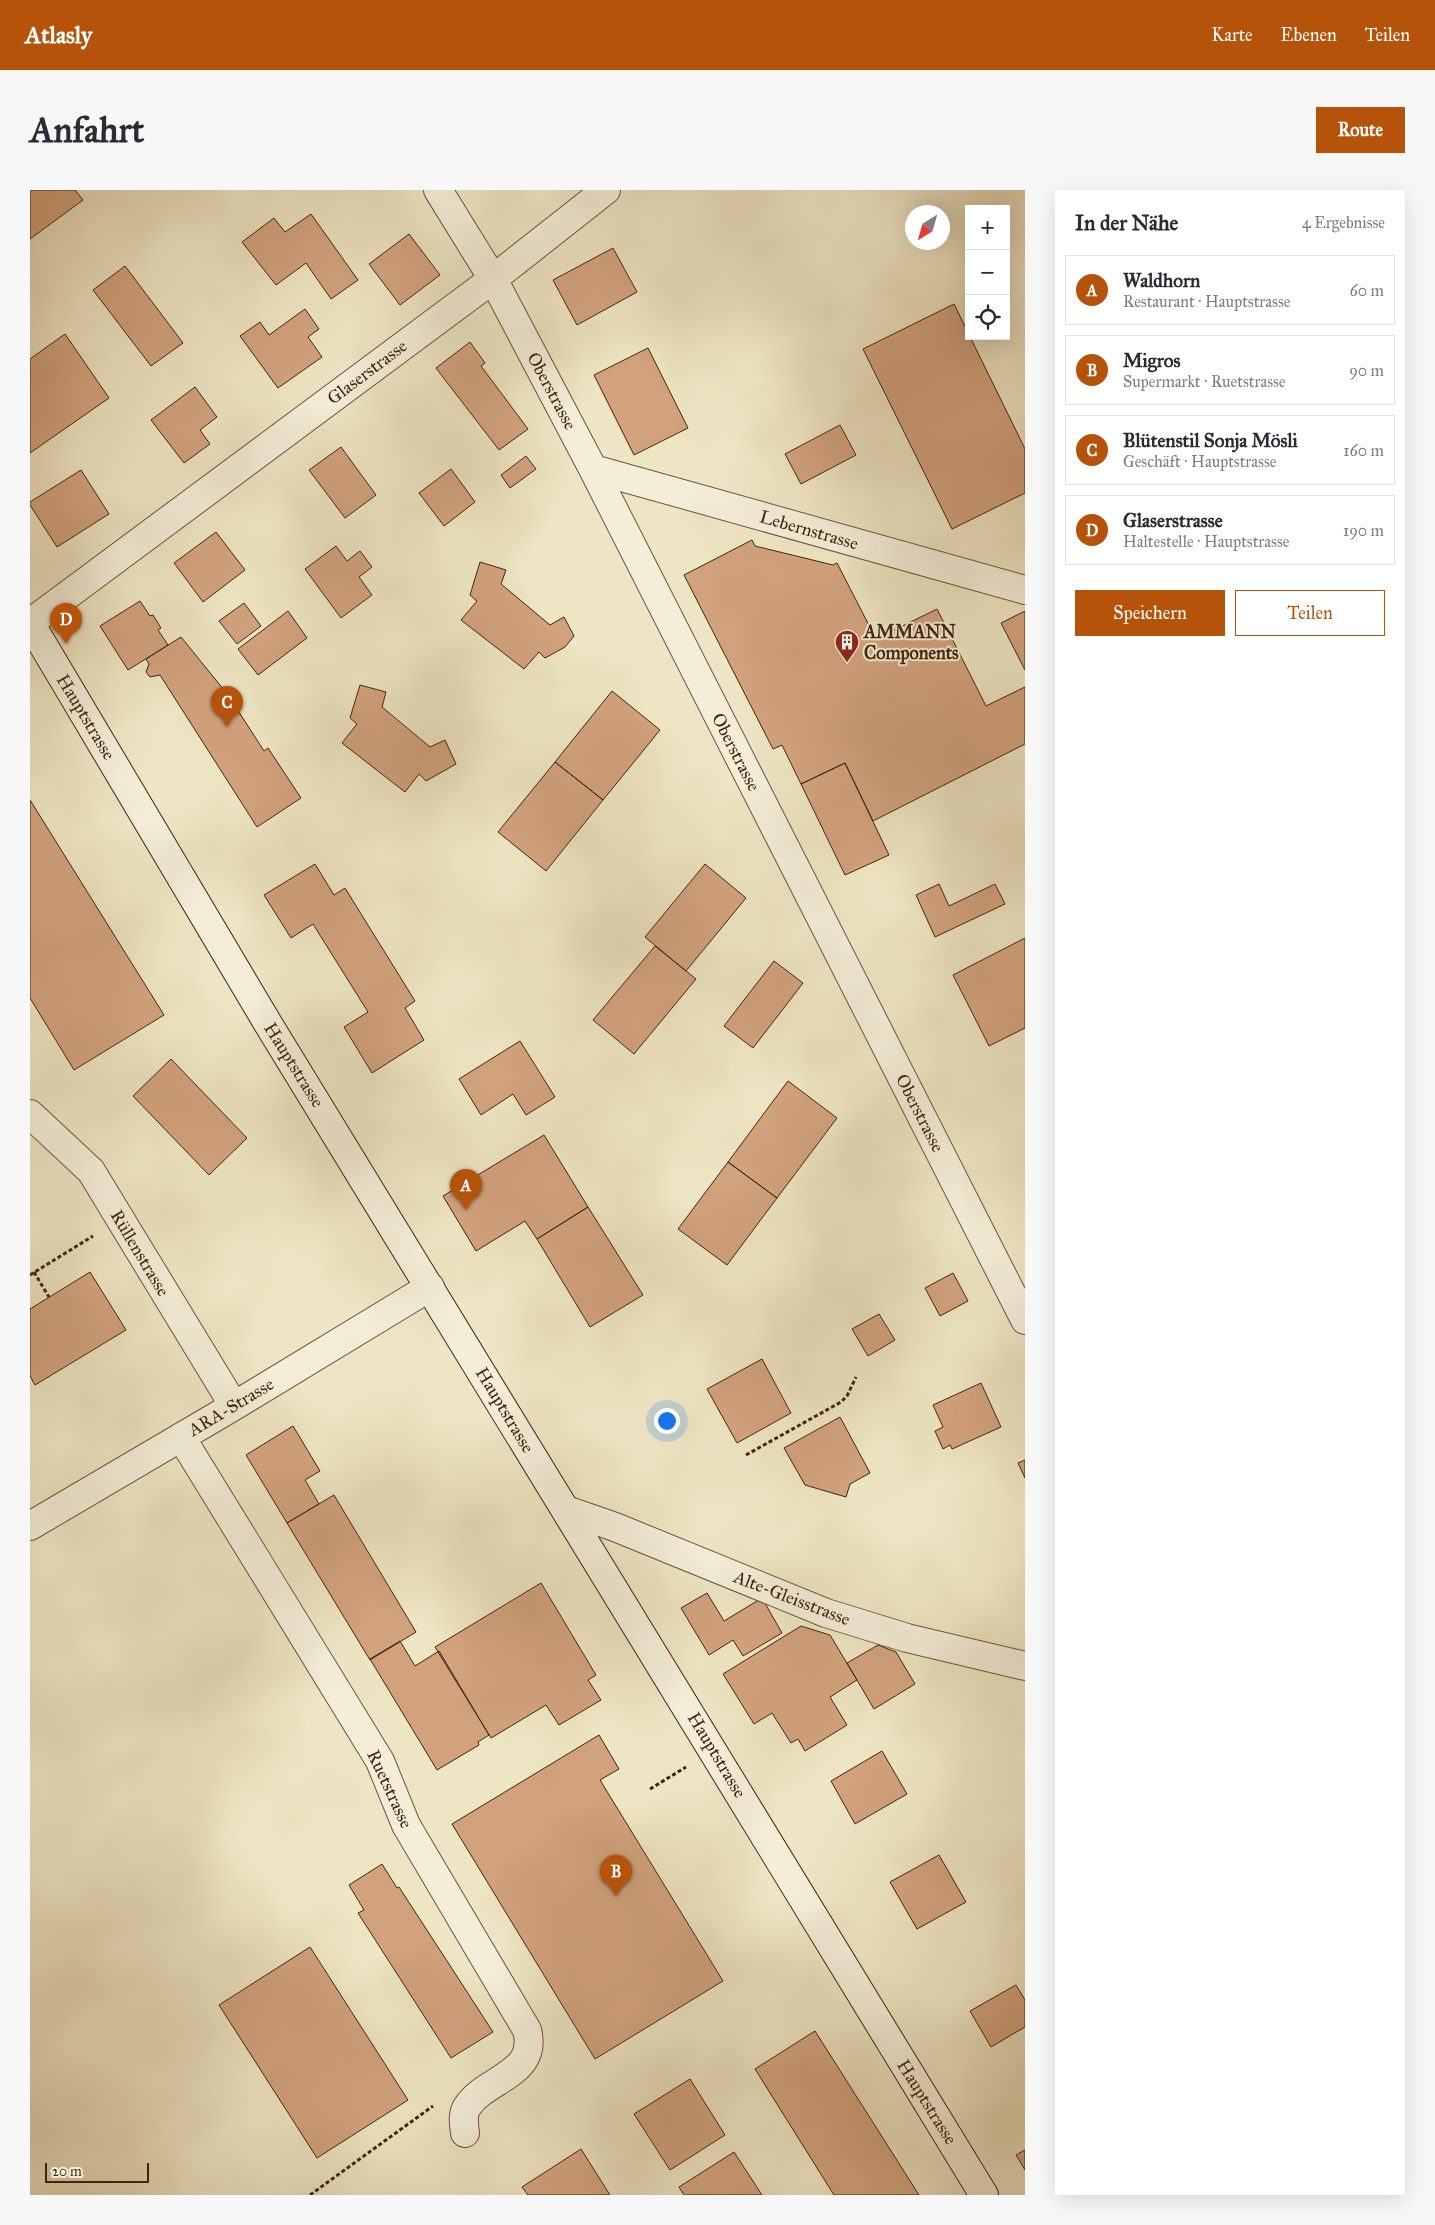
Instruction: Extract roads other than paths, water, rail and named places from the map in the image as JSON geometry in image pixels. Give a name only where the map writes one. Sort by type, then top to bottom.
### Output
[{"type":"street","name":"Oberstrasse","points":[[438,190],[493,279],[594,469],[1025,1320]]},
{"type":"street","name":"Glaserstrasse","points":[[30,623],[493,279],[606,190]]},
{"type":"street","name":"Lebernstrasse","points":[[594,469],[1025,590]]},
{"type":"street","name":"Hauptstrasse","points":[[30,623],[262,1014],[984,2195]]},
{"type":"street","name":"Rüllenstrasse","points":[[30,1114],[91,1171],[234,1406]]},
{"type":"street","name":"ARA-Strasse","points":[[30,1526],[234,1406],[430,1287]]},
{"type":"street","name":"Ruetstrasse","points":[[181,1437],[380,1761],[406,1826],[527,2030],[529,2039],[528,2053],[521,2063],[474,2099],[466,2120]]},
{"type":"street","name":"Alte-Gleisstrasse","points":[[566,1510],[615,1527],[826,1613],[907,1638],[1025,1666]]},
{"type":"place","name":"Glaserstrasse","points":[[66,644]]},
{"type":"place","name":"AMMANN Components","points":[[847,663]]},
{"type":"place","name":"Blütenstil Sonja Mösli","points":[[227,727]]},
{"type":"place","name":"Waldhorn","points":[[466,1210]]},
{"type":"place","name":"Migros","points":[[616,1896]]}]
